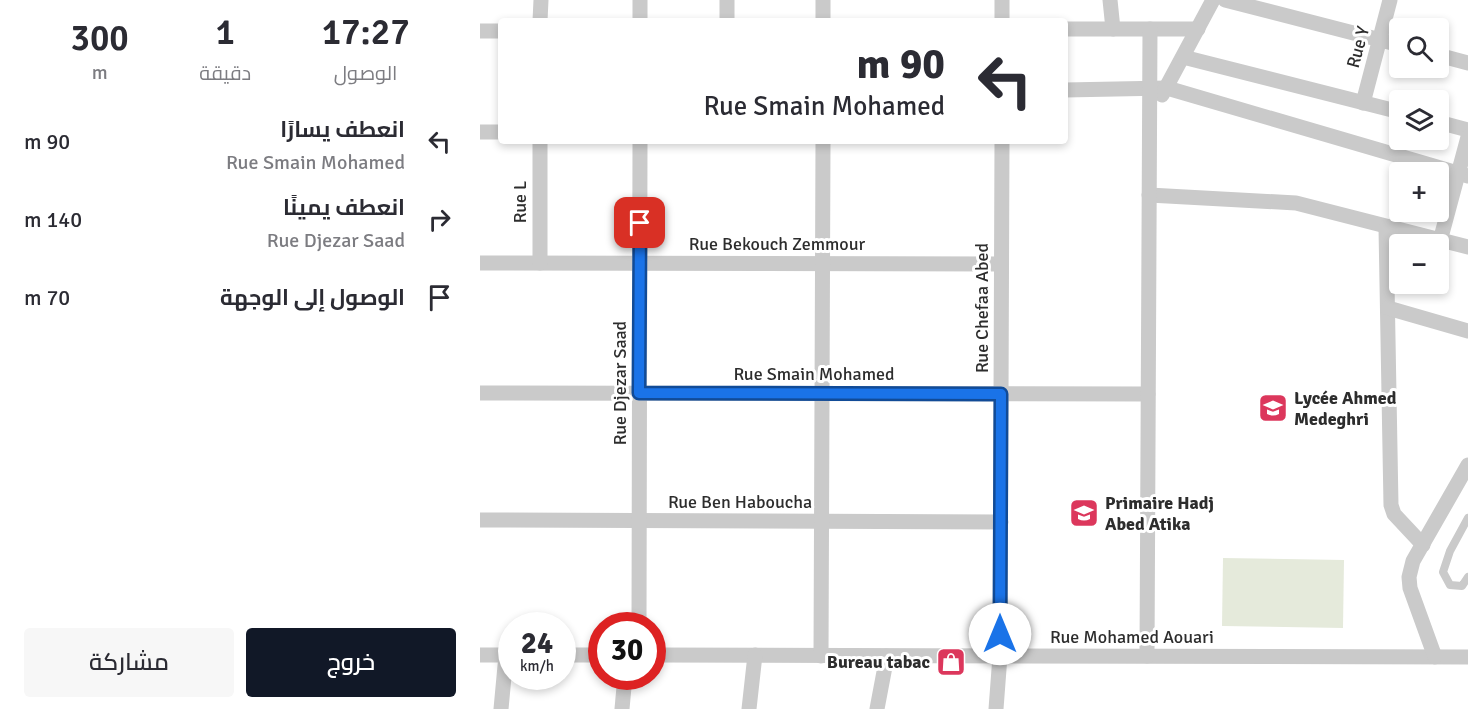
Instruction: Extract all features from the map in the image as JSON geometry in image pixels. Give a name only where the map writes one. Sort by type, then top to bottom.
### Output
[{"type":"street","points":[[540,18],[541,0]]},
{"type":"street","points":[[640,0],[640,18]]},
{"type":"street","points":[[727,0],[727,18]]},
{"type":"street","points":[[823,0],[823,18]]},
{"type":"street","points":[[1002,0],[1002,18]]},
{"type":"street","points":[[1110,0],[1113,29]]},
{"type":"street","points":[[1149,115],[1167,88],[1213,0]]},
{"type":"street","points":[[1225,0],[1389,42]]},
{"type":"street","name":"Rue Y","points":[[1364,103],[1390,0]]},
{"type":"street","points":[[1147,656],[1150,29]]},
{"type":"street","points":[[1068,30],[1198,29]]},
{"type":"street","points":[[480,31],[498,31]]},
{"type":"street","points":[[1183,57],[1389,109]]},
{"type":"street","points":[[1449,58],[1468,63]]},
{"type":"street","points":[[1068,90],[1150,91],[1167,88],[1463,175]]},
{"type":"street","points":[[1449,125],[1468,130]]},
{"type":"street","points":[[480,132],[498,132]]},
{"type":"street","points":[[1442,234],[1463,175],[1468,137]]},
{"type":"street","name":"Rue L","points":[[540,144],[540,263]]},
{"type":"street","name":"Rue Djezar Saad","points":[[639,612],[640,144]]},
{"type":"street","points":[[821,656],[823,144]]},
{"type":"street","name":"Rue Chefaa Abed","points":[[996,709],[1000,656],[1002,144]]},
{"type":"street","points":[[1149,195],[1296,203],[1413,234]]},
{"type":"street","points":[[1386,228],[1391,505],[1394,514],[1423,545]]},
{"type":"street","points":[[1449,243],[1468,248]]},
{"type":"street","name":"Rue Bekouch Zemmour","points":[[480,263],[1001,264]]},
{"type":"street","points":[[1388,308],[1468,331]]},
{"type":"street","name":"Rue Smain Mohamed","points":[[480,393],[1148,394]]},
{"type":"street","points":[[1435,657],[1410,588],[1409,576],[1413,561],[1468,465]]},
{"type":"street","name":"Rue Ben Haboucha","points":[[480,520],[1001,522]]},
{"type":"street","points":[[480,655],[498,655]]},
{"type":"street","name":"Rue Mohamed Aouari","points":[[666,655],[1468,657]]},
{"type":"street","points":[[749,709],[755,655]]},
{"type":"street","points":[[877,709],[887,656]]},
{"type":"street","points":[[501,709],[504,690]]},
{"type":"street","points":[[622,709],[624,690]]},
{"type":"lane","points":[[1468,518],[1450,550],[1443,572],[1450,585],[1462,586],[1468,577]]},
{"type":"shaded area","points":[[1223,558],[1344,560],[1343,628],[1222,626]]},
{"type":"place","name":"Lycée Ahmed Medeghri","points":[[1273,408]]},
{"type":"place","name":"Primaire Hadj Abed Atika","points":[[1084,513]]},
{"type":"place","name":"Bureau tabac","points":[[951,662]]},
{"type":"route","points":[[640,223],[639,393],[1001,394],[1000,634]]}]
